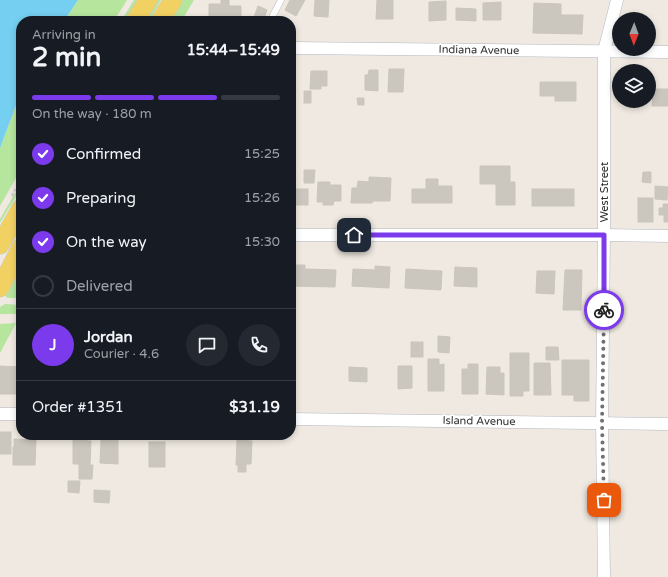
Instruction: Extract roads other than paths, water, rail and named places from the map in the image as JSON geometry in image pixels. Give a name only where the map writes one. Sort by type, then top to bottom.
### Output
[{"type":"main road","points":[[137,16],[148,0]]},
{"type":"main road","points":[[0,245],[16,222]]},
{"type":"main road","points":[[0,288],[16,257]]},
{"type":"street","name":"West Street","points":[[604,577],[602,423],[604,51],[617,0]]},
{"type":"street","name":"Indiana Avenue","points":[[296,48],[668,52]]},
{"type":"street","points":[[296,236],[668,236]]},
{"type":"street","points":[[0,414],[16,414]]},
{"type":"street","name":"Island Avenue","points":[[296,419],[668,424]]},
{"type":"lane","points":[[273,16],[281,0]]},
{"type":"water","points":[[0,0],[78,0],[67,16],[16,16],[16,105],[0,148]]}]
